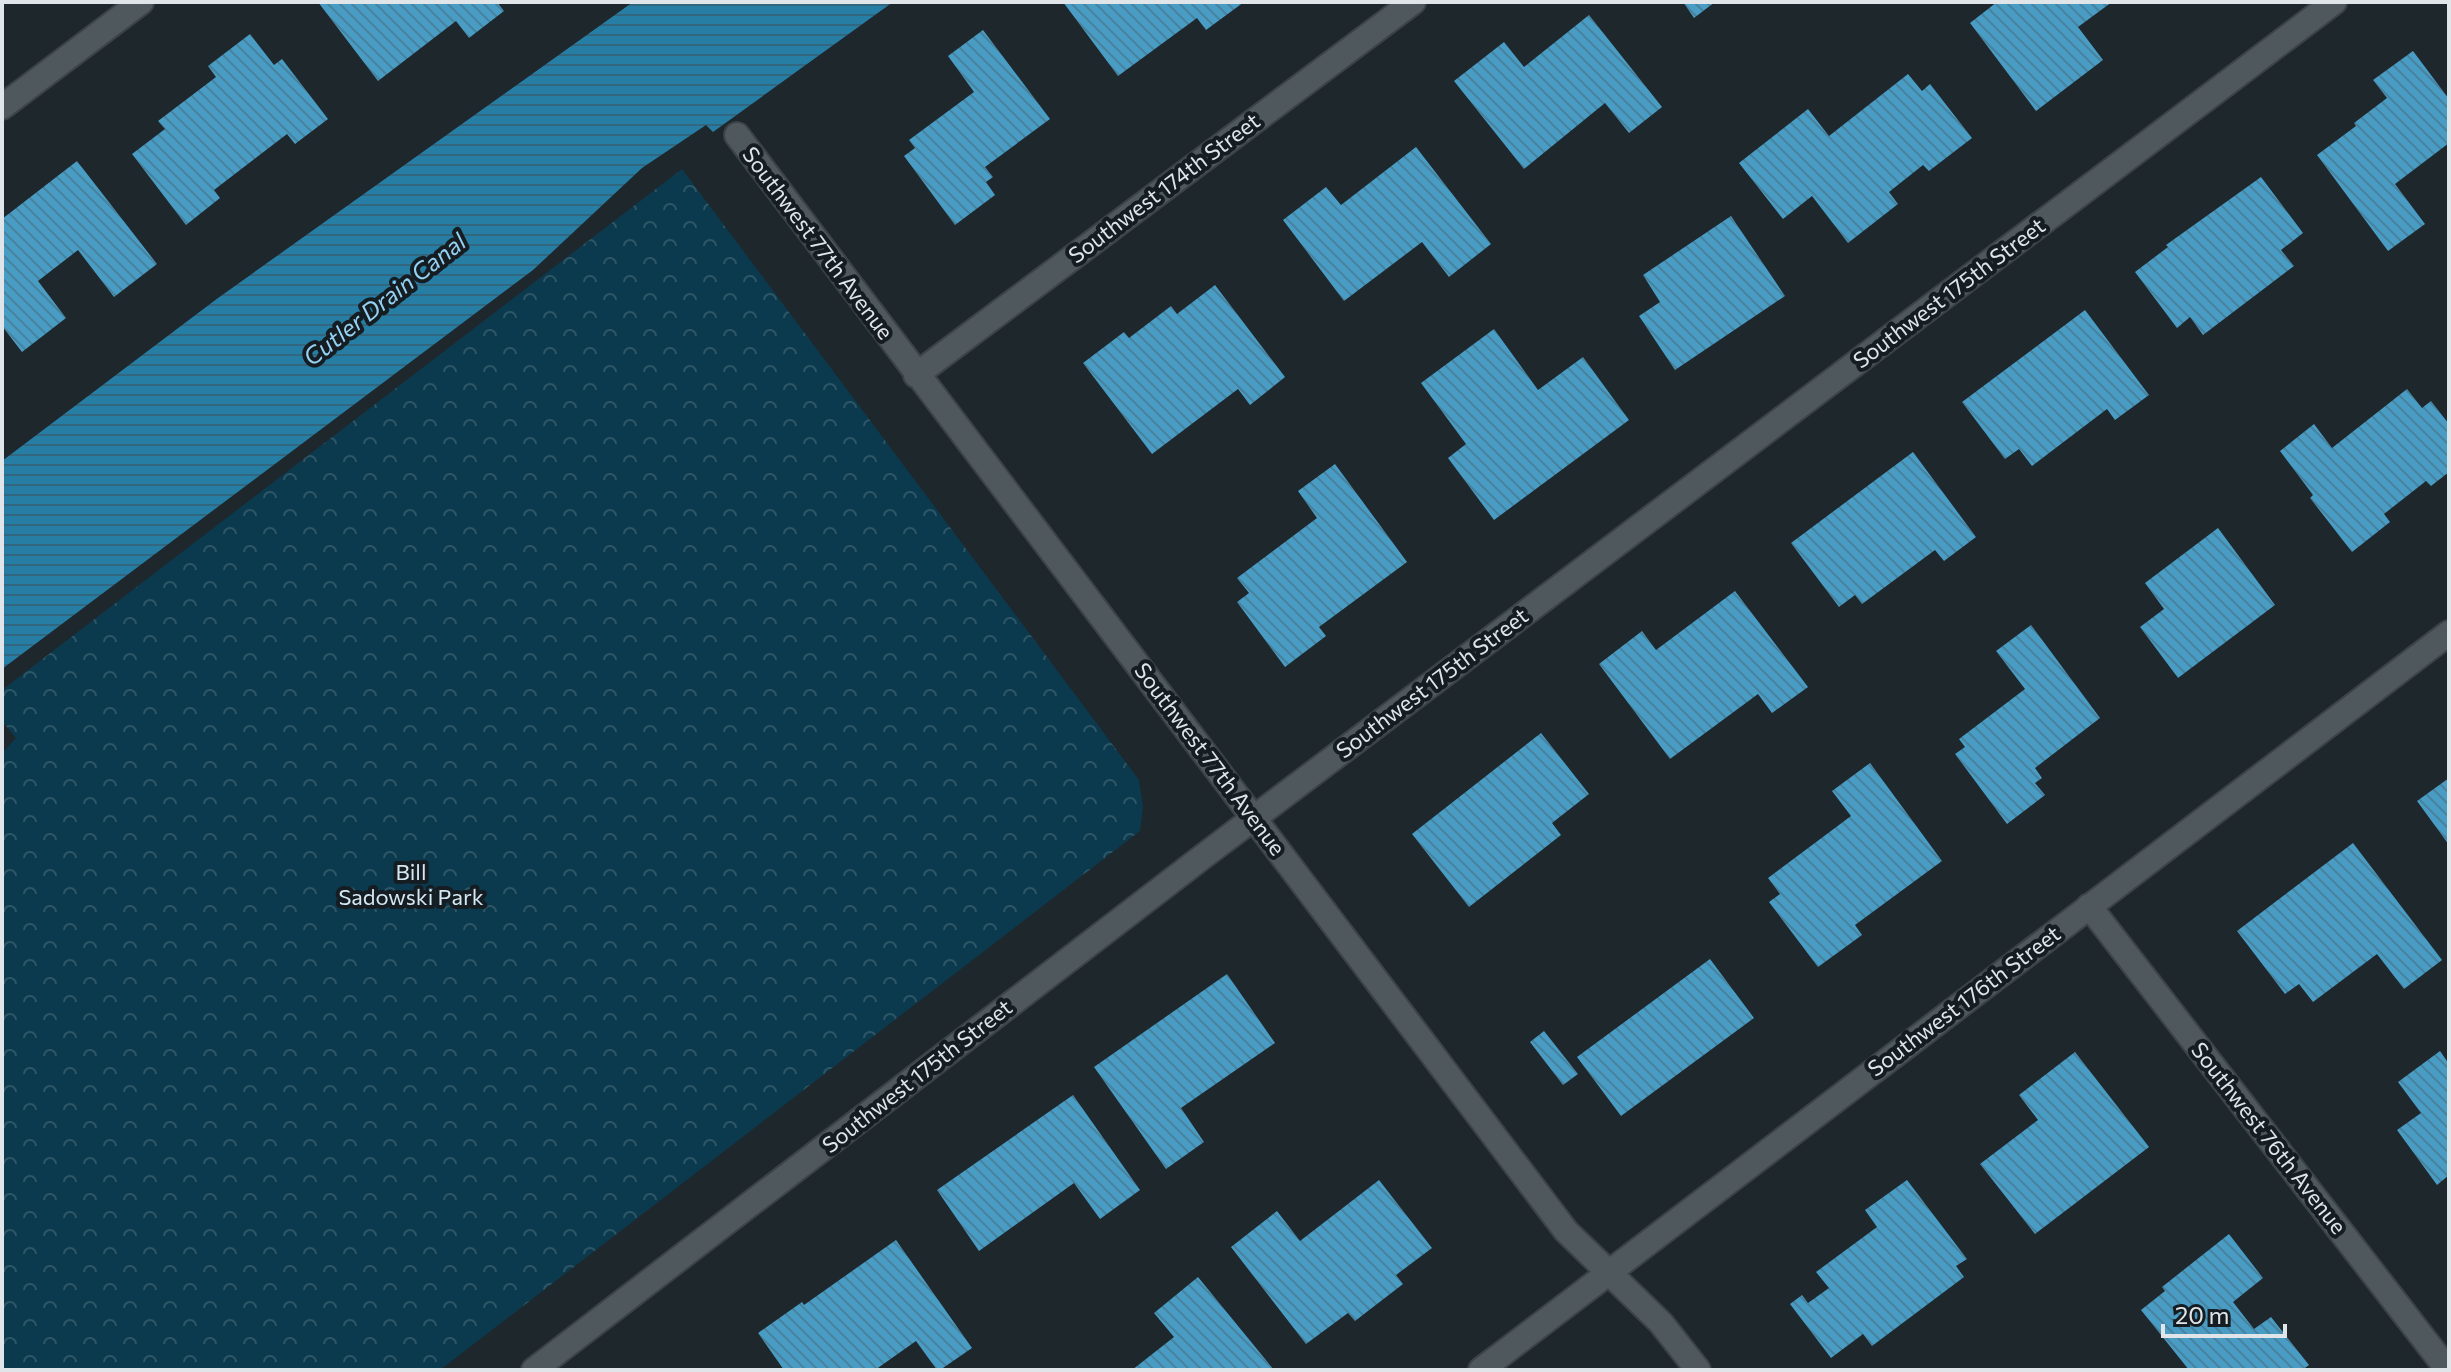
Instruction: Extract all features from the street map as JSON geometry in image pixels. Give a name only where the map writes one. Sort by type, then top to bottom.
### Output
[{"type":"street","points":[[2,107],[141,2]]},
{"type":"street","name":"Southwest 174th Street","points":[[916,375],[1413,2]]},
{"type":"street","name":"Southwest 175th Street","points":[[534,1370],[1255,817],[2334,2]]},
{"type":"street","name":"Southwest 77th Avenue","points":[[737,135],[1566,1231],[1661,1323],[1698,1370]]},
{"type":"street","name":"Southwest 176th Street","points":[[1481,1370],[2449,633]]},
{"type":"street","name":"Southwest 76th Avenue","points":[[2089,906],[2448,1370]]},
{"type":"green space","name":"Bill Sadowski Park","points":[[682,169],[1139,780],[1143,808],[1140,831],[440,1370],[2,1370],[2,753],[16,738],[2,721],[2,690]]},
{"type":"water","name":"Cutler Drain Canal","points":[[633,2],[893,2],[713,132],[706,125],[642,168],[533,270],[2,669],[2,461],[218,298]]},
{"type":"building","points":[[318,2],[497,2],[504,11],[469,38],[456,21],[378,81]]},
{"type":"building","points":[[1063,2],[1244,2],[1206,30],[1197,18],[1118,76]]},
{"type":"building","points":[[1683,2],[1715,2],[1694,18]]},
{"type":"building","points":[[1997,2],[2112,2],[2078,27],[2103,60],[2036,111],[1970,23]]},
{"type":"building","points":[[1589,15],[1662,107],[1629,133],[1605,103],[1524,169],[1454,81],[1504,42],[1524,67]]},
{"type":"building","points":[[983,30],[1050,119],[985,167],[993,177],[986,182],[995,195],[955,225],[904,156],[915,148],[909,140],[974,92],[948,56]]},
{"type":"building","points":[[250,34],[274,65],[282,59],[328,119],[295,144],[287,134],[214,190],[220,198],[186,225],[132,154],[165,129],[158,121],[216,77],[208,66]]},
{"type":"building","points":[[2413,51],[2449,99],[2449,143],[2395,184],[2425,224],[2388,251],[2317,155],[2387,98],[2373,80]]},
{"type":"building","points":[[1908,74],[1922,91],[1930,84],[1972,138],[1929,171],[1923,165],[1889,192],[1898,204],[1848,243],[1812,196],[1783,219],[1739,163],[1808,109],[1829,136]]},
{"type":"building","points":[[1416,147],[1491,244],[1449,277],[1422,242],[1344,301],[1283,220],[1326,187],[1341,205]]},
{"type":"building","points":[[77,161],[157,264],[114,297],[78,250],[38,281],[66,318],[22,352],[2,326],[2,219]]},
{"type":"building","points":[[2261,177],[2303,233],[2281,250],[2294,266],[2203,335],[2190,317],[2177,328],[2135,272],[2168,247],[2166,245]]},
{"type":"building","points":[[1731,216],[1785,296],[1675,370],[1639,316],[1660,302],[1643,275]]},
{"type":"building","points":[[1215,285],[1285,377],[1250,405],[1238,389],[1152,454],[1083,363],[1124,332],[1129,338],[1171,306],[1177,314]]},
{"type":"building","points":[[2085,310],[2149,395],[2115,420],[2107,409],[2032,466],[2019,449],[2005,459],[1962,402]]},
{"type":"building","points":[[1494,329],[1538,390],[1583,357],[1629,420],[1494,520],[1448,458],[1466,444],[1421,383]]},
{"type":"building","points":[[2407,389],[2422,408],[2431,401],[2449,424],[2449,472],[2431,486],[2426,481],[2384,514],[2390,522],[2352,552],[2310,498],[2313,495],[2280,451],[2314,424],[2332,448]]},
{"type":"building","points":[[1913,452],[1976,537],[1944,561],[1935,550],[1862,604],[1855,595],[1839,607],[1791,543]]},
{"type":"building","points":[[1335,464],[1407,562],[1319,627],[1326,636],[1285,667],[1237,602],[1249,593],[1237,578],[1317,518],[1298,491]]},
{"type":"building","points":[[2218,528],[2275,605],[2178,678],[2140,627],[2164,609],[2145,583]]},
{"type":"building","points":[[1735,591],[1808,687],[1772,713],[1758,694],[1670,759],[1599,664],[1642,631],[1656,650]]},
{"type":"building","points":[[2031,625],[2100,718],[2035,768],[2042,778],[2035,783],[2045,795],[2007,824],[1955,754],[1965,747],[1959,739],[2025,689],[1996,651]]},
{"type":"building","points":[[1541,733],[1589,794],[1552,823],[1561,835],[1469,907],[1412,834]]},
{"type":"building","points":[[1870,763],[1942,861],[1855,925],[1862,935],[1818,967],[1769,902],[1780,894],[1768,878],[1851,816],[1832,791]]},
{"type":"building","points":[[2449,778],[2449,845],[2417,801]]},
{"type":"building","points":[[2353,843],[2442,960],[2404,989],[2377,954],[2313,1002],[2299,984],[2285,994],[2237,931]]},
{"type":"building","points":[[1710,959],[1754,1018],[1621,1116],[1577,1057]]},
{"type":"building","points":[[1227,974],[1275,1043],[1181,1108],[1204,1142],[1166,1169],[1094,1067]]},
{"type":"building","points":[[1544,1031],[1578,1074],[1563,1085],[1530,1042]]},
{"type":"building","points":[[2440,1051],[2449,1064],[2449,1175],[2437,1185],[2397,1130],[2421,1113],[2398,1082]]},
{"type":"building","points":[[2075,1052],[2149,1147],[2035,1234],[1980,1164],[2038,1120],[2019,1095]]},
{"type":"building","points":[[1073,1095],[1140,1190],[1100,1219],[1074,1183],[979,1251],[937,1190]]},
{"type":"building","points":[[1379,1180],[1432,1248],[1396,1275],[1403,1284],[1355,1321],[1348,1313],[1306,1344],[1231,1247],[1277,1211],[1300,1241]]},
{"type":"building","points":[[1907,1180],[1967,1259],[1956,1266],[1964,1277],[1872,1346],[1863,1334],[1831,1358],[1790,1304],[1802,1295],[1808,1303],[1829,1288],[1816,1272],[1877,1227],[1865,1210]]},
{"type":"building","points":[[2229,1234],[2263,1278],[2233,1302],[2254,1329],[2271,1317],[2309,1365],[2302,1370],[2189,1370],[2141,1310],[2165,1291],[2162,1287]]},
{"type":"building","points":[[896,1240],[972,1348],[940,1370],[916,1341],[875,1370],[784,1370],[758,1333],[802,1302],[804,1305]]},
{"type":"building","points":[[1198,1277],[1274,1370],[1132,1370],[1174,1337],[1154,1313]]}]
